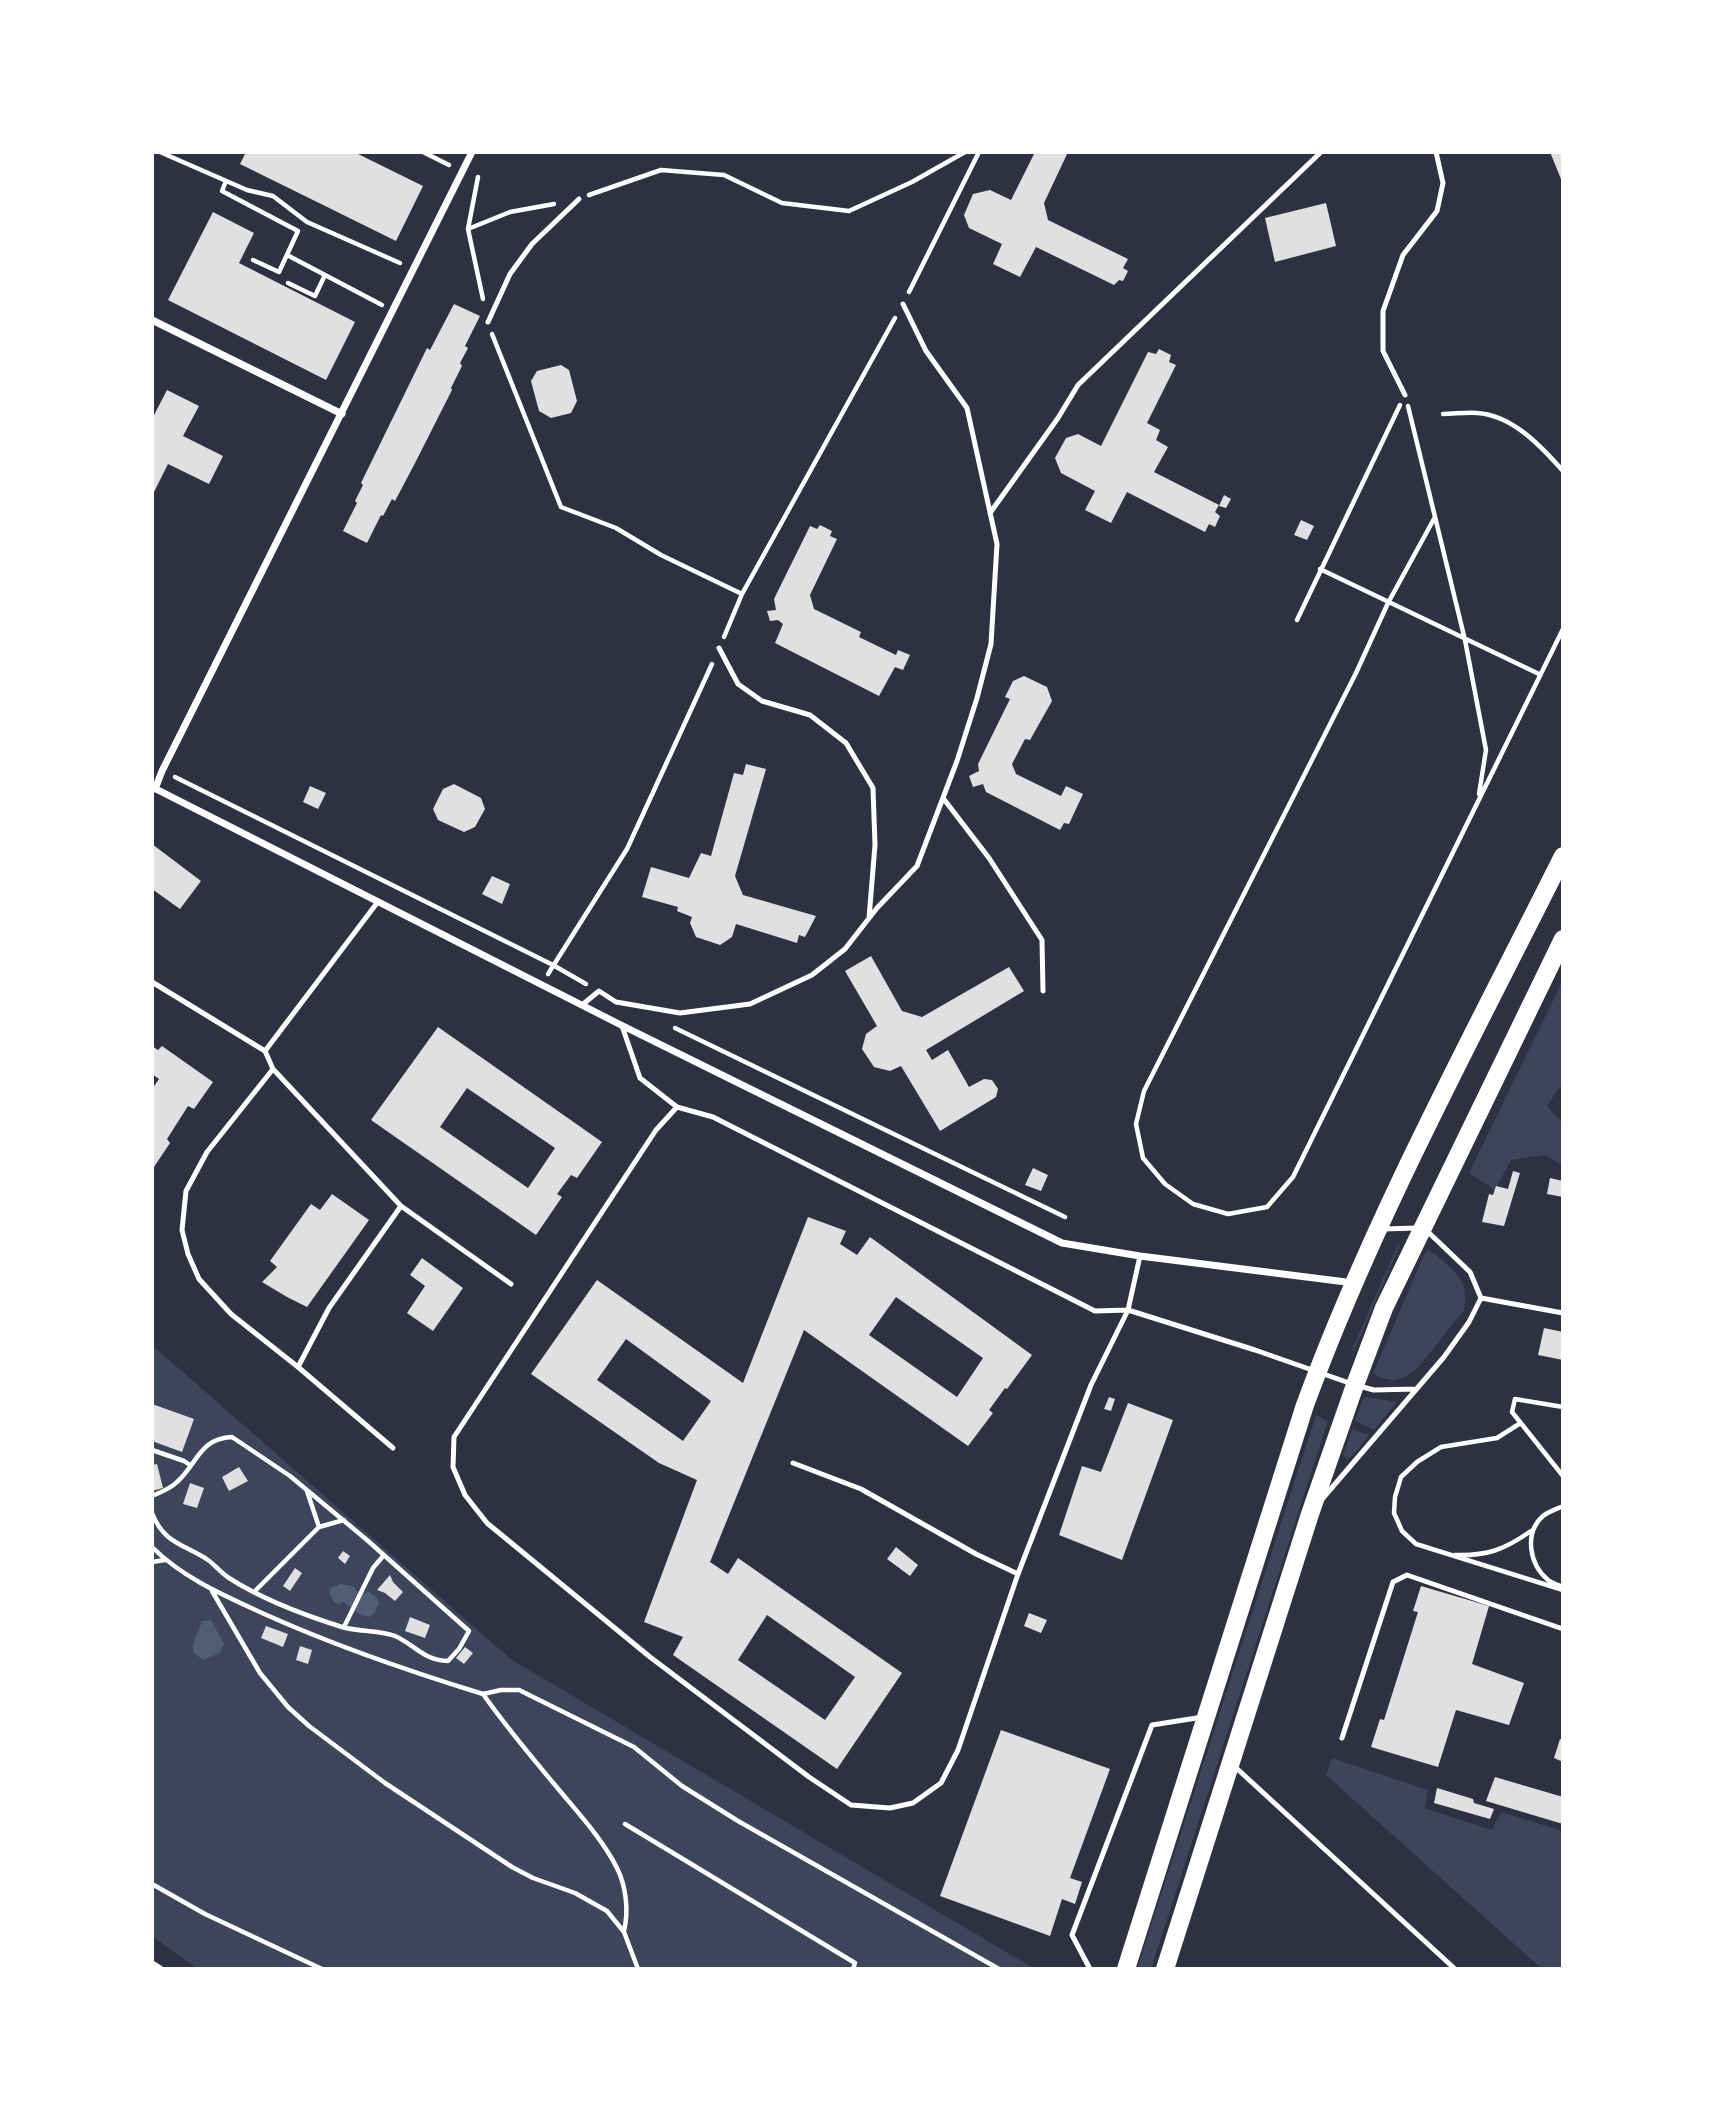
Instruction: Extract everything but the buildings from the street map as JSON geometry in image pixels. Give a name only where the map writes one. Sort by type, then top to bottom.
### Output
[{"type":"main road","points":[[1126,1969],[1318,1371],[1378,1229],[1563,856]]},
{"type":"main road","points":[[1165,1969],[1310,1514],[1384,1308],[1563,939]]},
{"type":"street","points":[[472,152],[154,788],[582,1006],[1062,1242],[1140,1256],[1354,1283]]},
{"type":"street","points":[[152,320],[342,414]]},
{"type":"street","points":[[152,1964],[160,1969]]},
{"type":"lane","points":[[990,513],[1078,386],[1321,152]]},
{"type":"lane","points":[[1405,395],[1382,351],[1383,311],[1403,255],[1437,211],[1443,183],[1436,152]]},
{"type":"lane","points":[[488,322],[510,274],[532,244],[579,199]]},
{"type":"lane","points":[[582,1006],[599,991],[616,1002],[680,1013],[750,1004],[811,975],[845,949],[869,918],[917,866],[977,698],[991,644],[998,544],[967,408],[926,351],[903,304]]},
{"type":"lane","points":[[719,648],[738,684],[762,701],[810,715],[846,743],[873,788],[874,845],[869,918]]},
{"type":"lane","points":[[943,798],[989,858],[1042,940],[1042,990]]},
{"type":"lane","points":[[265,1051],[377,903]]},
{"type":"lane","points":[[152,982],[265,1051],[273,1069],[401,1206],[511,1284]]},
{"type":"lane","points":[[621,1025],[640,1078],[677,1107],[713,1117],[1095,1311],[1128,1310],[1374,1390],[1416,1389]]},
{"type":"lane","points":[[273,1069],[207,1153],[186,1191],[183,1230],[188,1254],[199,1279],[231,1314],[393,1448]]},
{"type":"lane","points":[[677,1107],[656,1130],[454,1437],[453,1467],[465,1495],[487,1523],[650,1657],[808,1777],[851,1805],[890,1808],[913,1803],[941,1783],[958,1750],[1018,1574],[1091,1385],[1128,1310],[1140,1256]]},
{"type":"lane","points":[[298,1367],[329,1308],[401,1206]]},
{"type":"lane","points":[[1310,1514],[1450,1348],[1469,1322],[1480,1298],[1470,1272],[1423,1227],[1378,1229]]},
{"type":"lane","points":[[1480,1298],[1563,1313]]},
{"type":"lane","points":[[793,1463],[861,1489],[976,1554],[1018,1574]]},
{"type":"lane","points":[[1342,1738],[1393,1582],[1407,1575],[1563,1629]]},
{"type":"lane","points":[[1090,1969],[1072,1935],[1152,1725],[1207,1717]]},
{"type":"lane","points":[[1231,1763],[1455,1969]]},
{"type":"path","points":[[160,152],[247,190],[273,196],[307,222],[414,269]]},
{"type":"path","points":[[423,152],[462,172]]},
{"type":"path","points":[[468,229],[510,212],[579,199],[661,170],[724,175],[782,202],[849,211],[912,182],[965,152]]},
{"type":"path","points":[[542,984],[626,849],[743,594],[903,304],[979,152]]},
{"type":"path","points":[[481,165],[468,229],[488,322],[561,507],[616,528],[661,555],[743,594]]},
{"type":"path","points":[[226,181],[222,191],[298,231],[279,272],[253,260]]},
{"type":"path","points":[[287,255],[393,311]]},
{"type":"path","points":[[288,282],[315,296],[326,275]]},
{"type":"path","points":[[1405,395],[1465,640],[1486,750],[1478,802]]},
{"type":"path","points":[[1297,620],[1405,395]]},
{"type":"path","points":[[1443,414],[1479,413],[1504,421],[1537,442],[1563,471]]},
{"type":"path","points":[[1435,517],[1388,603],[1356,673],[1144,1091],[1136,1124],[1143,1158],[1165,1184],[1194,1203],[1228,1214],[1267,1206],[1293,1177],[1563,629]]},
{"type":"path","points":[[1320,569],[1539,674]]},
{"type":"path","points":[[1563,1407],[1515,1399],[1512,1412],[1563,1476]]},
{"type":"path","points":[[1520,1424],[1497,1438],[1441,1447],[1417,1462],[1401,1477],[1394,1513],[1402,1531],[1416,1544],[1563,1589]]},
{"type":"path","points":[[152,1496],[178,1482],[199,1453],[214,1440],[232,1437],[306,1489],[470,1631],[459,1650],[448,1661],[436,1661],[394,1636],[344,1627],[301,1612],[227,1577],[208,1560],[180,1547],[166,1537],[152,1513]]},
{"type":"path","points":[[152,1450],[190,1465]]},
{"type":"path","points":[[306,1489],[318,1527]]},
{"type":"path","points":[[1447,1554],[1475,1556],[1496,1552],[1514,1543],[1531,1531],[1544,1516],[1563,1506]]},
{"type":"path","points":[[255,1591],[318,1527],[344,1520]]},
{"type":"path","points":[[1531,1531],[1531,1549],[1538,1567],[1548,1580],[1563,1589]]},
{"type":"path","points":[[152,1548],[165,1560],[211,1590],[309,1634],[483,1694],[519,1690],[634,1747],[682,1786],[738,1821],[999,1969]]},
{"type":"path","points":[[344,1627],[373,1568],[384,1555]]},
{"type":"path","points":[[152,1562],[165,1560]]},
{"type":"path","points":[[211,1590],[260,1673],[277,1696],[309,1726],[385,1783],[512,1867],[533,1878],[575,1893],[607,1911],[624,1932],[638,1969]]},
{"type":"path","points":[[483,1694],[592,1829],[617,1868],[624,1887],[627,1919],[624,1932]]},
{"type":"path","points":[[625,1824],[855,1963],[853,1969]]},
{"type":"path","points":[[152,1884],[205,1914],[322,1969]]},
{"type":"shaded area","points":[[1563,980],[1563,1085],[1547,1106],[1563,1123],[1563,1166],[1545,1155],[1511,1160],[1495,1190],[1469,1173]]},
{"type":"shaded area","points":[[1398,1244],[1400,1245],[1354,1351],[1352,1350]]},
{"type":"shaded area","points":[[1428,1250],[1449,1266],[1462,1282],[1465,1292],[1464,1310],[1417,1369],[1403,1378],[1380,1378],[1374,1373],[1375,1369]]},
{"type":"shaded area","points":[[152,1345],[512,1660],[1035,1969],[198,1969],[152,1936]]},
{"type":"shaded area","points":[[1367,1397],[1397,1402],[1374,1430],[1355,1421],[1363,1399]]},
{"type":"shaded area","points":[[1316,1415],[1328,1421],[1151,1969],[1137,1969]]},
{"type":"shaded area","points":[[1353,1429],[1369,1435],[1347,1459],[1343,1455]]},
{"type":"shaded area","points":[[340,1584],[353,1586],[358,1592],[365,1594],[368,1591],[377,1598],[379,1603],[374,1614],[369,1617],[359,1614],[344,1602],[340,1605],[333,1601],[329,1592]]},
{"type":"shaded area","points":[[211,1620],[224,1644],[220,1653],[203,1660],[194,1653],[193,1645],[202,1621]]},
{"type":"shaded area","points":[[1332,1758],[1428,1790],[1425,1808],[1492,1830],[1501,1812],[1563,1831],[1563,1969],[1542,1969],[1326,1775]]}]
